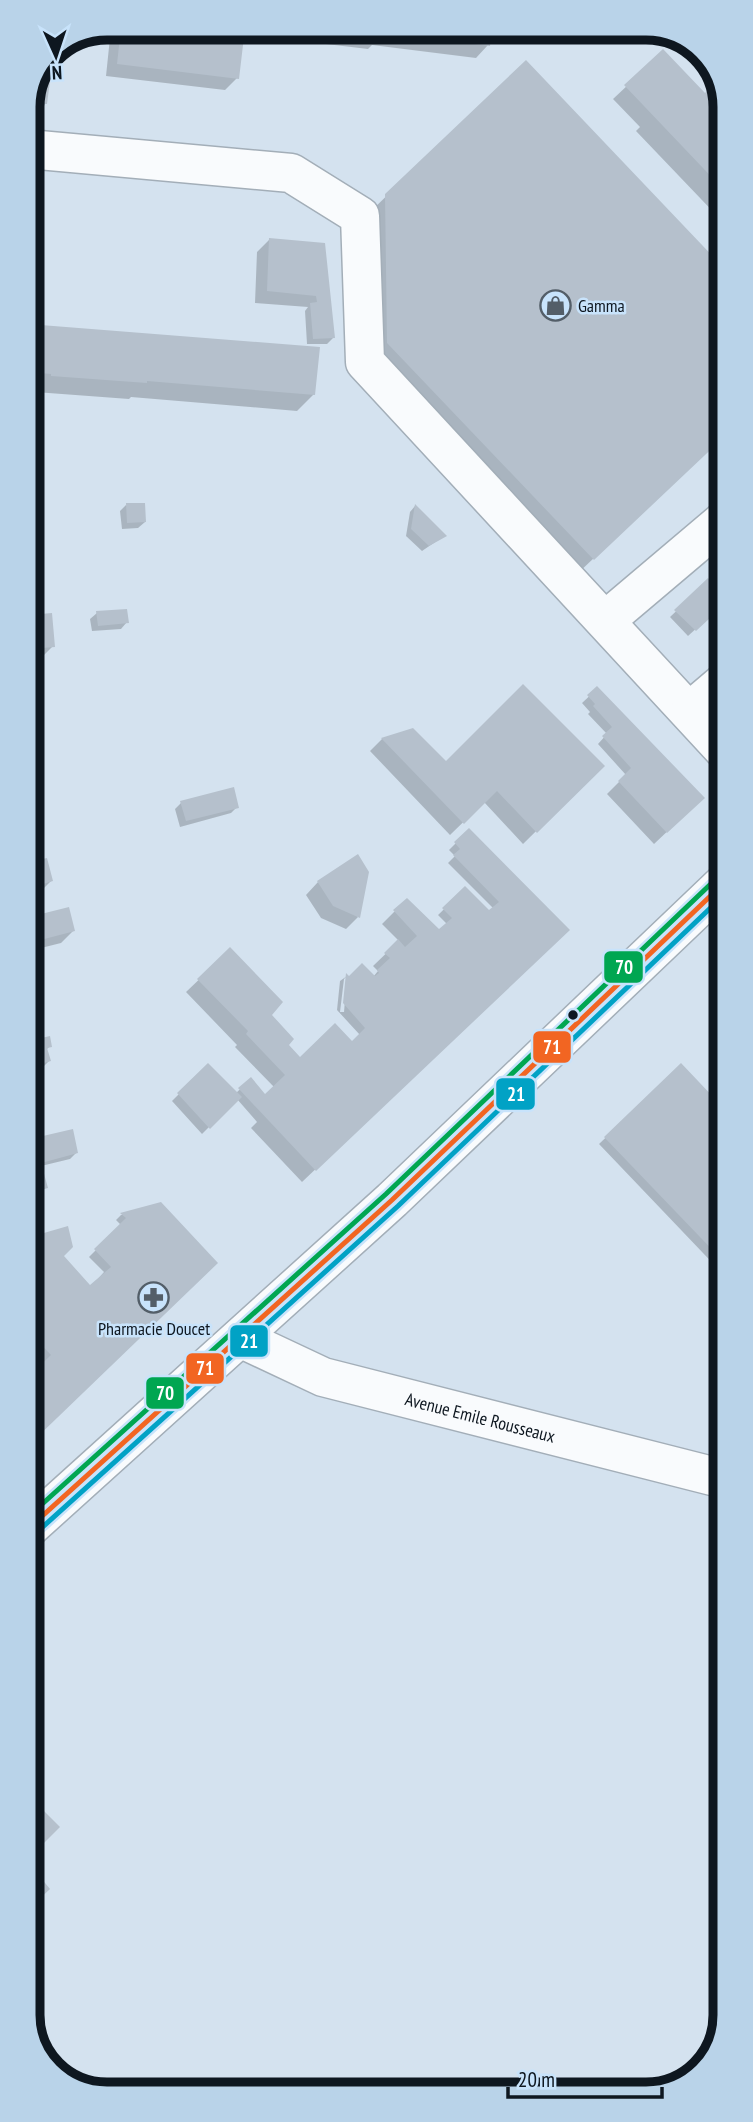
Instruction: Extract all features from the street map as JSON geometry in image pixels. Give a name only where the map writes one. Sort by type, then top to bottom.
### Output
[{"type":"main road","points":[[40,150],[291,173],[360,216],[365,362],[713,737]]},
{"type":"main road","points":[[606,620],[713,529]]},
{"type":"main road","points":[[690,711],[713,691]]},
{"type":"main road","points":[[40,1518],[392,1200],[713,894]]},
{"type":"main road","name":"Avenue Emile Rousseaux","points":[[240,1338],[323,1377],[713,1476]]},
{"type":"building","points":[[120,40],[244,40],[239,79],[117,64]]},
{"type":"building","points":[[445,40],[491,40],[490,46]]},
{"type":"building","points":[[663,49],[705,93],[710,88],[713,108],[713,179],[624,85]]},
{"type":"building","name":"Gamma","points":[[526,60],[713,257],[713,447],[594,560],[387,343],[385,194]]},
{"type":"building","points":[[51,71],[47,104],[41,103],[45,82]]},
{"type":"building","points":[[269,238],[325,243],[335,338],[313,339],[310,303],[317,302],[316,296],[267,291]]},
{"type":"building","points":[[40,325],[320,347],[315,395],[40,373]]},
{"type":"building","points":[[126,503],[145,503],[146,522],[127,523]]},
{"type":"building","points":[[415,504],[447,536],[429,546],[411,529]]},
{"type":"building","points":[[708,578],[713,583],[713,615],[696,631],[674,610]]},
{"type":"building","points":[[127,609],[129,623],[98,626],[96,611]]},
{"type":"building","points":[[52,613],[55,647],[40,648],[40,614]]},
{"type":"building","points":[[523,684],[605,766],[537,833],[497,791],[464,824],[381,738],[413,728],[446,761]]},
{"type":"building","points":[[597,686],[705,798],[667,833],[618,781],[631,768],[602,736],[612,727],[587,695]]},
{"type":"building","points":[[234,787],[239,808],[186,821],[180,801]]},
{"type":"building","points":[[469,828],[570,930],[316,1171],[238,1088],[251,1077],[265,1094],[285,1075],[246,1034],[248,1031],[197,979],[230,947],[283,1002],[272,1015],[294,1039],[289,1045],[300,1057],[335,1023],[352,1041],[365,1028],[343,1003],[346,973],[349,976],[362,963],[375,976],[379,973],[377,970],[390,958],[384,953],[398,939],[405,947],[417,936],[393,910],[407,898],[439,929],[452,918],[442,908],[465,886],[489,910],[499,902],[453,855],[460,849],[454,842]]},
{"type":"building","points":[[358,854],[369,872],[360,918],[333,906],[317,881]]},
{"type":"building","points":[[47,858],[53,881],[40,885],[40,860]]},
{"type":"building","points":[[69,907],[75,931],[40,940],[40,914]]},
{"type":"building","points":[[50,1036],[52,1047],[47,1048],[51,1061],[40,1064],[40,1038]]},
{"type":"building","points":[[208,1063],[242,1097],[210,1129],[177,1093]]},
{"type":"building","points":[[681,1063],[713,1097],[713,1251],[604,1137]]},
{"type":"building","points":[[73,1129],[78,1153],[41,1163],[48,1188],[40,1190],[40,1137]]},
{"type":"building","points":[[161,1202],[218,1263],[40,1434],[40,1365],[51,1355],[40,1343],[40,1234],[68,1226],[73,1247],[64,1256],[90,1285],[111,1267],[94,1249],[126,1218],[120,1213]]},
{"type":"building","points":[[40,1807],[60,1827],[40,1847]]},
{"type":"building","points":[[40,1877],[50,1889],[40,1898]]},
{"type":"transit line","name":"70","points":[[40,1506],[386,1194],[713,882]]},
{"type":"transit line","name":"71","points":[[40,1518],[392,1200],[713,894]]},
{"type":"transit line","name":"21","points":[[40,1529],[398,1206],[713,906]]},
{"type":"place","name":"Gamma","points":[[555,305]]},
{"type":"place","name":"Pharmacie Doucet","points":[[154,1298]]}]
